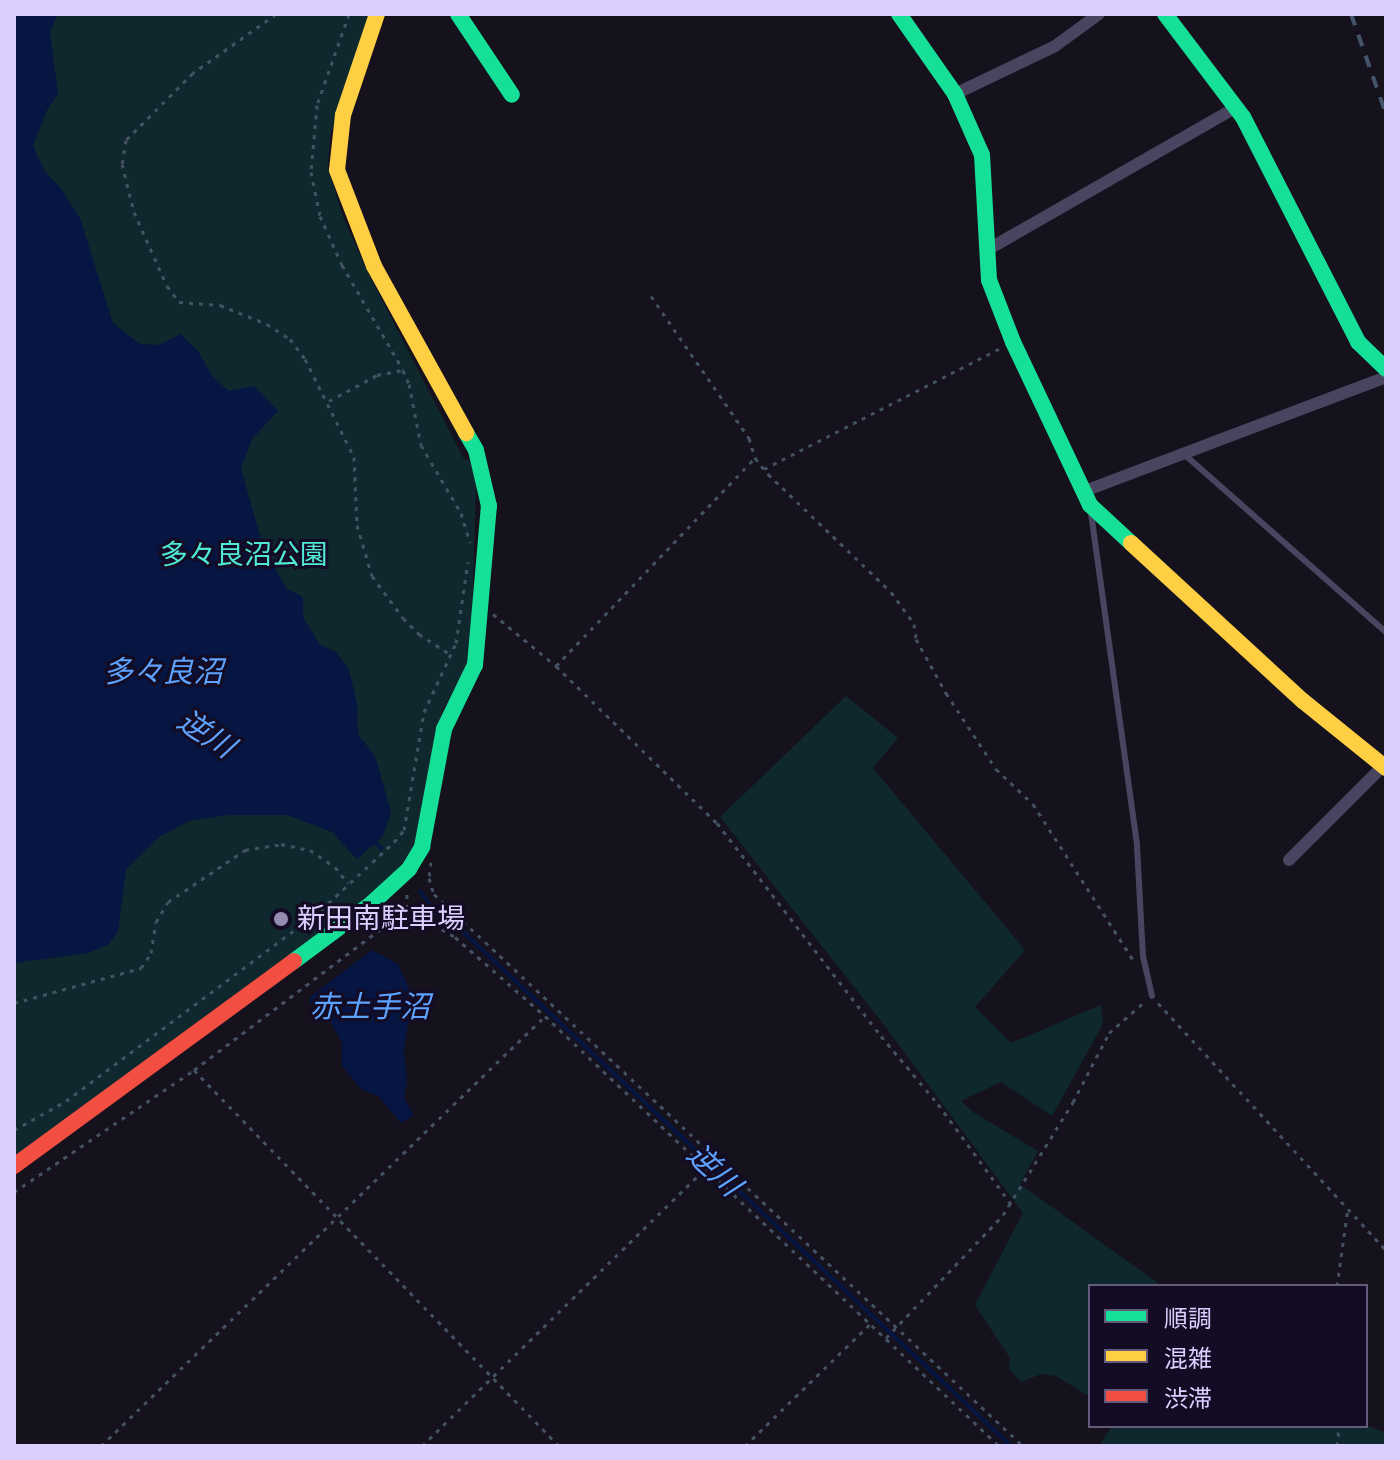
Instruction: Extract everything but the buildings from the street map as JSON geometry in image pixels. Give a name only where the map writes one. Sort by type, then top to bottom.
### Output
[{"type":"street","points":[[14,1166],[371,904],[409,869],[426,832],[444,729],[475,665],[489,506],[476,450],[374,266],[337,170],[343,115],[377,14]]},
{"type":"street","points":[[899,14],[955,94],[982,155],[989,280],[1013,342],[1086,498],[1303,701],[1384,767],[1289,860]]},
{"type":"street","points":[[955,94],[1055,46],[1099,14]]},
{"type":"street","points":[[1165,14],[1237,107],[1358,342],[1386,369]]},
{"type":"street","points":[[460,15],[512,95]]},
{"type":"street","points":[[987,250],[1237,107]]},
{"type":"street","points":[[1086,498],[1183,453],[1386,377]]},
{"type":"lane","points":[[1183,453],[1386,632]]},
{"type":"lane","points":[[1086,498],[1137,846],[1146,978],[1152,996]]},
{"type":"path","points":[[276,14],[193,73],[126,140],[122,164],[134,212],[167,286],[179,302],[220,305],[267,324],[290,339],[329,401],[354,457],[357,525],[372,576],[386,598],[419,634],[450,654]]},
{"type":"path","points":[[14,1130],[66,1101],[321,910],[404,830],[424,712],[456,643],[470,543],[461,513],[421,445],[409,384],[403,370],[342,265],[320,216],[311,172],[317,105],[349,14]]},
{"type":"path","points":[[651,296],[749,438],[755,458],[899,602],[914,624],[916,639],[996,769],[1033,804],[1146,978]]},
{"type":"path","points":[[764,469],[1013,342]]},
{"type":"path","points":[[329,401],[377,375],[403,370]]},
{"type":"path","points":[[556,666],[755,458]]},
{"type":"path","points":[[482,608],[506,622],[556,666],[717,823],[881,1036],[938,1104],[1011,1204]]},
{"type":"path","points":[[426,832],[433,848],[429,878],[434,894],[1023,1446]]},
{"type":"path","points":[[14,1003],[141,968],[151,953],[156,922],[168,902],[245,850],[281,844],[310,850],[335,867],[348,883]]},
{"type":"path","points":[[420,880],[429,878]]},
{"type":"path","points":[[14,1192],[194,1070],[407,909],[410,886]]},
{"type":"path","points":[[407,909],[455,937],[545,1016],[999,1446]]},
{"type":"path","points":[[886,1338],[1011,1204],[1073,1102],[1109,1033],[1152,996],[1386,1250]]},
{"type":"path","points":[[101,1446],[545,1016]]},
{"type":"path","points":[[194,1070],[559,1446]]},
{"type":"path","points":[[422,1446],[705,1169]]},
{"type":"path","points":[[1337,1284],[1348,1208]]},
{"type":"path","points":[[745,1446],[870,1324]]},
{"type":"green space","name":"多々良沼公園","points":[[14,14],[370,14],[330,136],[328,167],[343,217],[368,273],[464,459],[470,461],[476,485],[471,651],[462,676],[442,711],[416,840],[407,861],[368,897],[14,1157]]},
{"type":"green space","points":[[846,696],[898,738],[873,768],[1025,950],[975,1007],[1011,1043],[1101,1005],[1103,1024],[1052,1116],[1001,1082],[961,1101],[973,1112],[1038,1151],[1020,1184],[1159,1284],[1088,1284],[1088,1396],[1056,1376],[1041,1374],[1021,1382],[1009,1369],[1010,1358],[975,1305],[1023,1213],[885,1026],[720,817]]},
{"type":"green space","points":[[1368,1426],[1386,1433],[1386,1446],[1099,1446],[1111,1428]]},
{"type":"water","name":"多々良沼","points":[[14,14],[58,14],[50,32],[58,93],[46,112],[33,146],[45,172],[60,187],[80,218],[113,323],[140,344],[160,345],[180,334],[198,351],[213,377],[229,391],[254,386],[278,411],[252,439],[241,468],[264,550],[287,589],[303,597],[303,617],[320,645],[336,652],[349,670],[357,704],[358,734],[375,756],[391,812],[383,836],[357,859],[332,832],[287,815],[228,815],[189,821],[159,837],[126,869],[118,932],[108,945],[88,953],[14,963]]},
{"type":"water","name":"赤土手沼","points":[[372,950],[398,964],[412,995],[404,1051],[407,1082],[404,1098],[414,1115],[401,1123],[378,1096],[362,1090],[342,1066],[342,1043],[331,1023],[310,1003],[310,997]]},
{"type":"waterway","name":"逆川","points":[[372,839],[381,848]]},
{"type":"waterway","name":"逆川","points":[[420,891],[437,914],[459,928],[1011,1446]]},
{"type":"railway","points":[[1351,14],[1386,114]]},
{"type":"traffic: fast","points":[[458,14],[512,95]]},
{"type":"traffic: fast","points":[[899,14],[955,94],[982,155],[989,280],[1013,342],[1090,505],[1131,543]]},
{"type":"traffic: fast","points":[[1165,14],[1243,117],[1358,342],[1386,369]]},
{"type":"traffic: fast","points":[[294,961],[371,904],[409,869],[422,847],[444,729],[475,665],[489,506],[476,450],[466,433]]},
{"type":"traffic: slow","points":[[377,14],[343,115],[337,170],[374,266],[466,433]]},
{"type":"traffic: slow","points":[[1131,543],[1303,701],[1386,768]]},
{"type":"traffic: jam","points":[[14,1166],[294,961]]},
{"type":"place","name":"新田南駐車場","points":[[281,919]]}]
